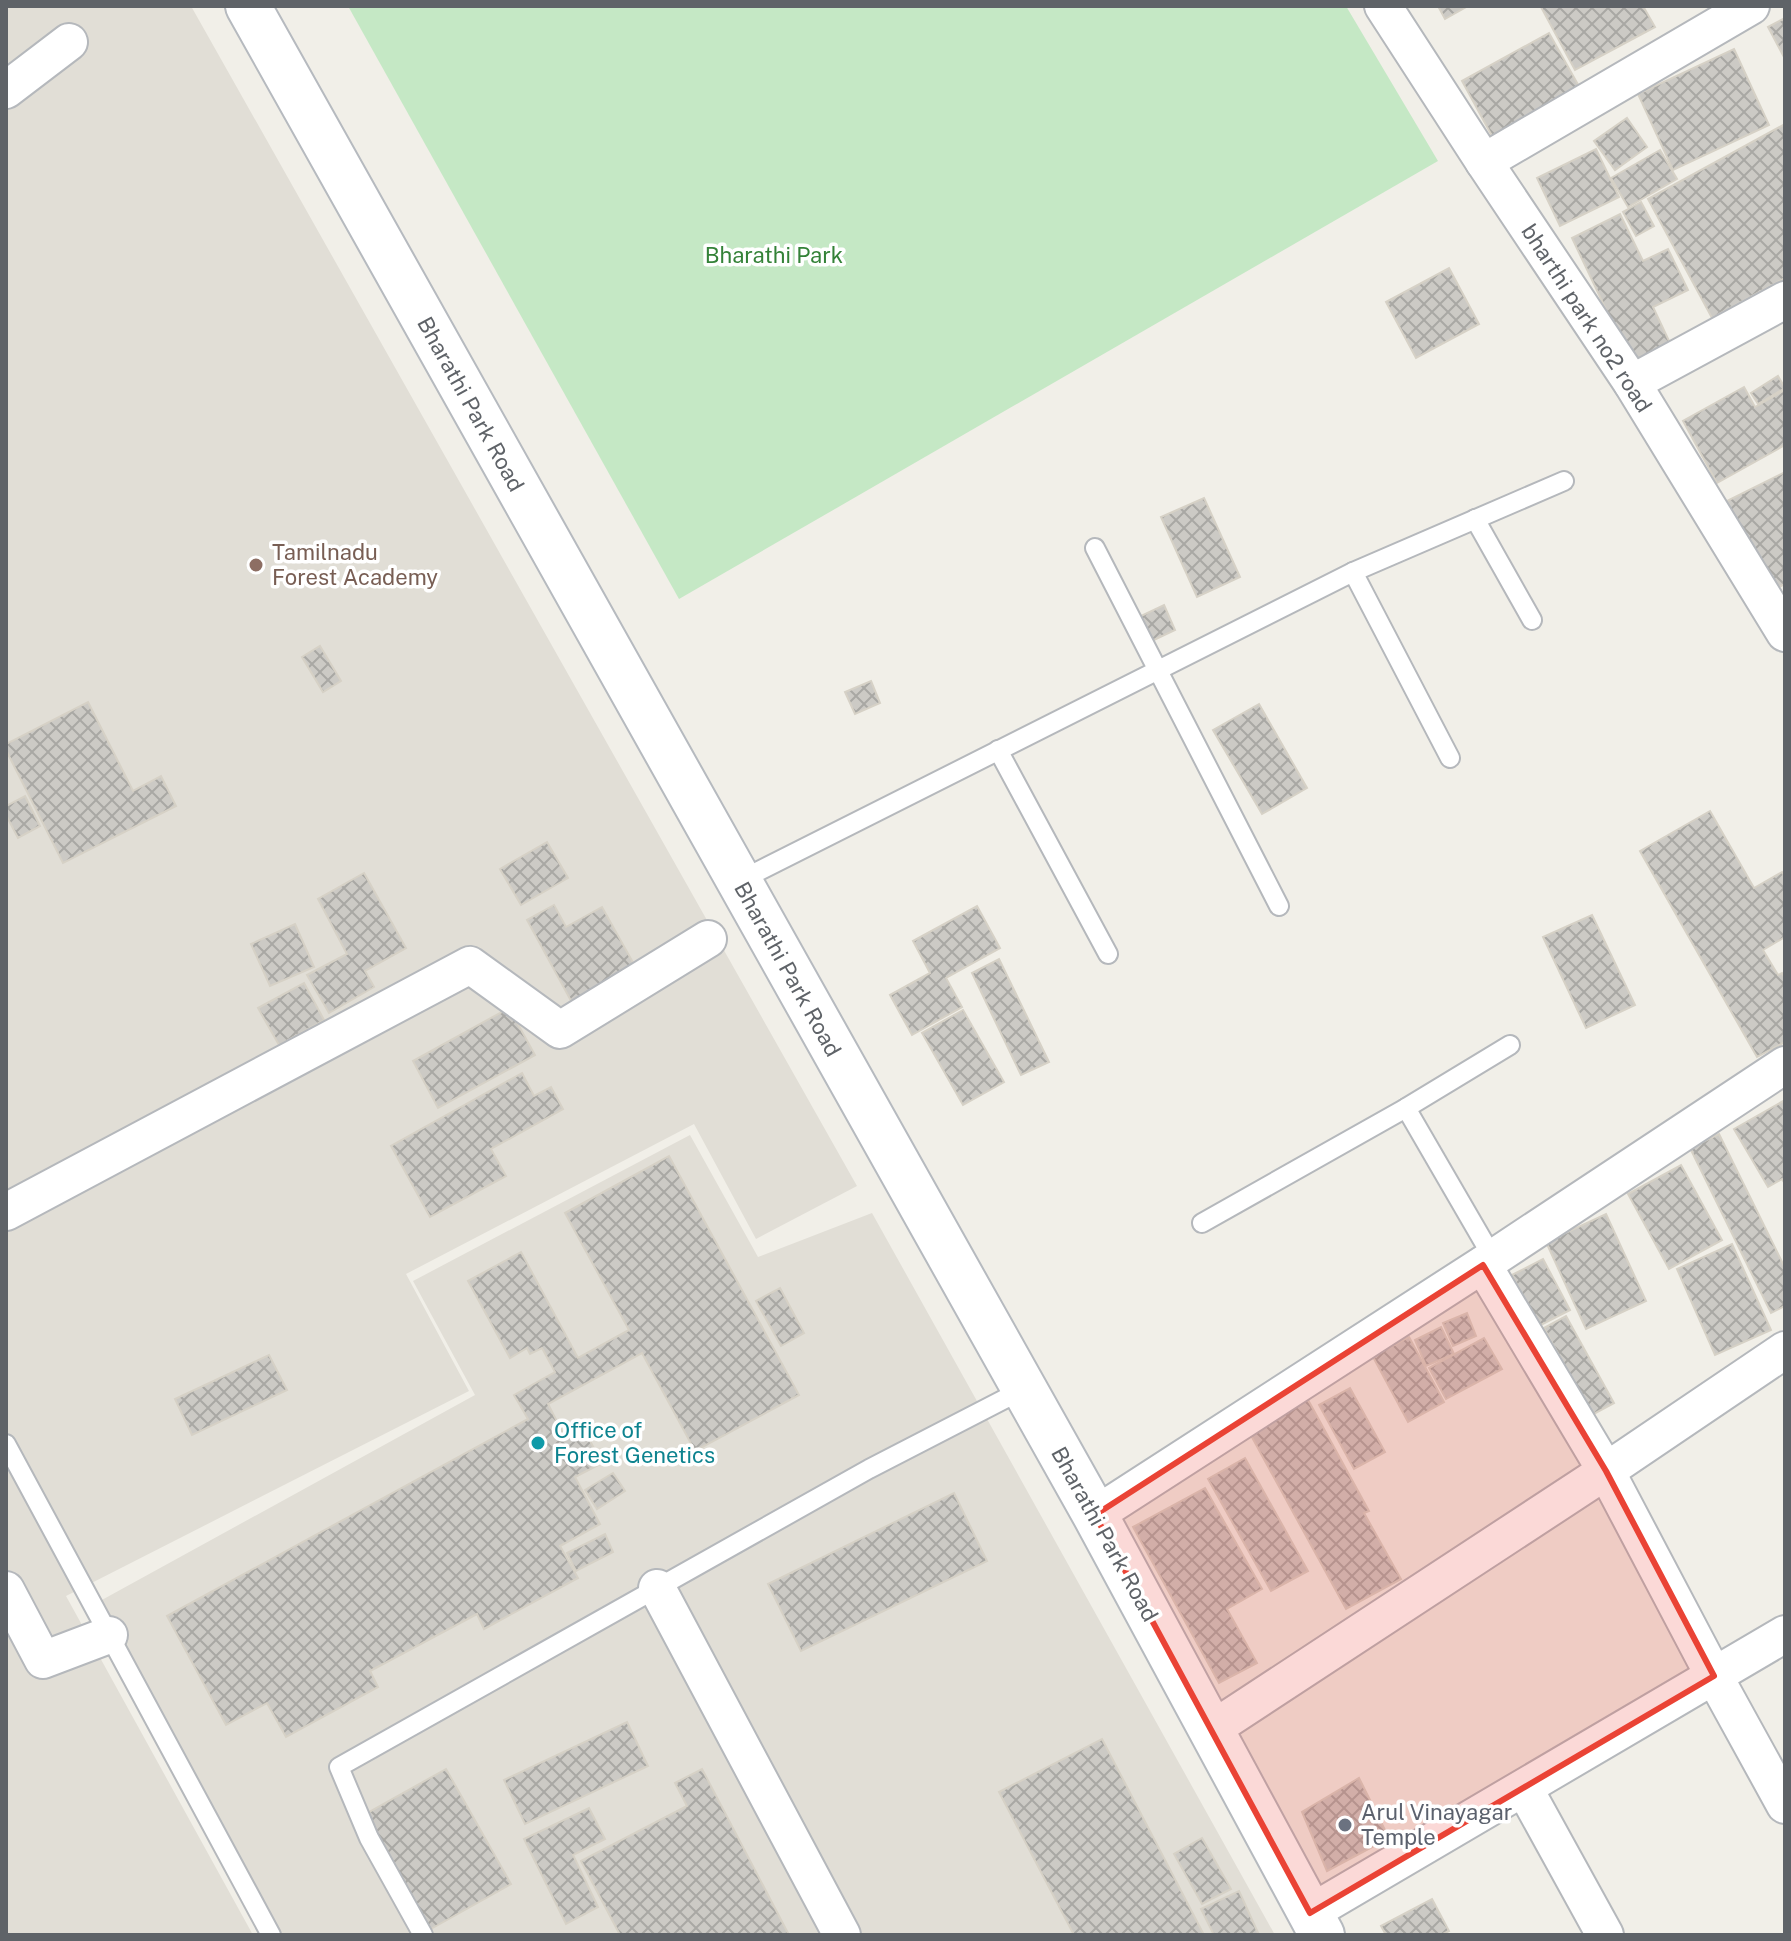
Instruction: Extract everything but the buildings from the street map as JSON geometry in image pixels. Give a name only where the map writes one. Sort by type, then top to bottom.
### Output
[{"type":"main road","name":"Bharathi Park Road","points":[[248,6],[1095,1515],[1317,1928]]},
{"type":"street","name":"bharthi park no2 road","points":[[1383,6],[1632,383],[1785,633]]},
{"type":"street","points":[[1484,162],[1751,6]]},
{"type":"street","points":[[6,90],[69,42]]},
{"type":"street","points":[[1632,383],[1785,300]]},
{"type":"street","points":[[6,1212],[470,965],[560,1030],[708,939]]},
{"type":"street","points":[[1095,1515],[1488,1262],[1785,1065]]},
{"type":"street","points":[[1488,1262],[1606,1471],[1785,1805]]},
{"type":"street","points":[[1211,1730],[1785,1350]]},
{"type":"street","points":[[657,1588],[842,1935]]},
{"type":"street","points":[[6,1590],[43,1660],[109,1635]]},
{"type":"street","points":[[1317,1928],[1524,1788],[1785,1634]]},
{"type":"street","points":[[1524,1788],[1605,1935]]},
{"type":"lane","points":[[739,881],[1353,572],[1564,481]]},
{"type":"lane","points":[[1475,519],[1532,620]]},
{"type":"lane","points":[[1095,548],[1279,906]]},
{"type":"lane","points":[[1353,572],[1450,758]]},
{"type":"lane","points":[[998,750],[1108,954]]},
{"type":"lane","points":[[1202,1223],[1406,1108],[1510,1045]]},
{"type":"lane","points":[[1406,1108],[1488,1262]]},
{"type":"lane","points":[[423,1935],[369,1838],[339,1767],[869,1469],[1024,1389]]},
{"type":"lane","points":[[6,1444],[271,1935]]},
{"type":"highlighted area","points":[[1483,1265],[1606,1471],[1714,1676],[1310,1913],[1095,1515]]},
{"type":"shaded area","name":"Tamilnadu Forest Academy","points":[[6,6],[191,6],[857,1186],[756,1239],[694,1124],[406,1274],[469,1391],[66,1596],[253,1935],[6,1935]]},
{"type":"shaded area","points":[[690,1135],[758,1257],[872,1213],[1275,1935],[280,1935],[100,1601],[475,1395],[413,1281]]},
{"type":"green space","name":"Bharathi Park","points":[[348,6],[1346,6],[1438,161],[679,599]]},
{"type":"place","name":"Tamilnadu Forest Academy","points":[[256,565]]},
{"type":"place","name":"Office of Forest Genetics","points":[[538,1443]]},
{"type":"place","name":"Arul Vinayagar Temple","points":[[1345,1825]]}]
